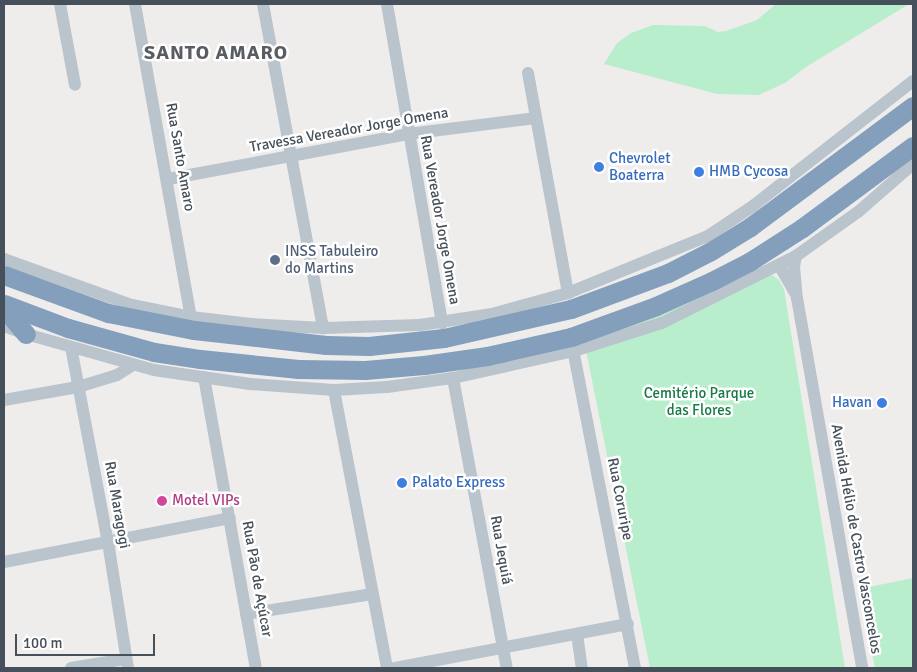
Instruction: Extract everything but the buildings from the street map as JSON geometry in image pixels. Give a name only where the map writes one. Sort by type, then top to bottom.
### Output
[{"type":"highway","points":[[4,275],[108,313],[194,330],[326,345],[369,346],[444,338],[571,309],[676,269],[711,251],[750,227],[913,106]]},
{"type":"highway","points":[[4,304],[68,328],[154,352],[298,369],[365,370],[424,365],[572,344],[749,262],[802,228],[913,146]]},
{"type":"highway","points":[[4,308],[26,334]]},
{"type":"street","points":[[60,4],[75,84]]},
{"type":"street","name":"Rua Santo Amaro","points":[[135,4],[168,179],[191,317]]},
{"type":"street","points":[[263,4],[323,328]]},
{"type":"street","name":"Rua Vereador Jorge Omena","points":[[387,4],[442,323]]},
{"type":"street","points":[[528,73],[568,293]]},
{"type":"street","points":[[4,259],[132,305],[191,317],[251,324],[323,328],[442,323],[492,314],[568,293],[708,236],[753,206],[913,81]]},
{"type":"street","name":"Travessa Vereador Jorge Omena","points":[[168,179],[408,134],[536,118]]},
{"type":"street","points":[[4,326],[133,365],[250,384],[334,390],[387,387],[453,378],[572,344],[662,323],[796,256],[858,212],[913,164]]},
{"type":"street","name":"Avenida Hélio de Castro Vasconcelos","points":[[796,256],[794,266],[797,298],[862,668]]},
{"type":"street","name":"Avenida Hélio de Castro Vasconcelos","points":[[779,265],[797,298]]},
{"type":"street","name":"Rua Coruripe","points":[[572,344],[628,624],[635,668]]},
{"type":"street","name":"Rua Maragogi","points":[[70,347],[108,542],[127,664]]},
{"type":"street","points":[[4,400],[78,387],[117,375],[133,365]]},
{"type":"street","name":"Rua Pão de Açúcar","points":[[204,377],[256,668]]},
{"type":"street","name":"Rua Jequiá","points":[[453,378],[507,668]]},
{"type":"street","points":[[334,390],[387,668]]},
{"type":"street","points":[[4,562],[230,518]]},
{"type":"street","points":[[246,614],[372,594]]},
{"type":"street","points":[[395,668],[628,624]]},
{"type":"street","points":[[577,634],[582,668]]},
{"type":"street","points":[[71,668],[127,664]]},
{"type":"green space","points":[[776,4],[909,4],[806,67],[785,83],[759,95],[717,94],[604,64],[617,43],[631,33],[653,25],[705,26],[718,32],[726,31],[757,20]]},
{"type":"green space","name":"Cemitério Parque das Flores","points":[[756,270],[769,273],[779,280],[784,289],[845,668],[650,668],[583,336]]},
{"type":"green space","points":[[913,578],[913,668],[875,668],[859,589]]},
{"type":"place","name":"Chevrolet Boaterra","points":[[599,167]]},
{"type":"place","name":"HMB Cycosa","points":[[699,172]]},
{"type":"place","name":"INSS Tabuleiro do Martins","points":[[275,260]]},
{"type":"place","name":"Havan","points":[[882,403]]},
{"type":"place","name":"Palato Express","points":[[402,483]]},
{"type":"place","name":"Motel VIPs","points":[[162,501]]},
{"type":"district","name":"SANTO AMARO","points":[[216,52]]}]
